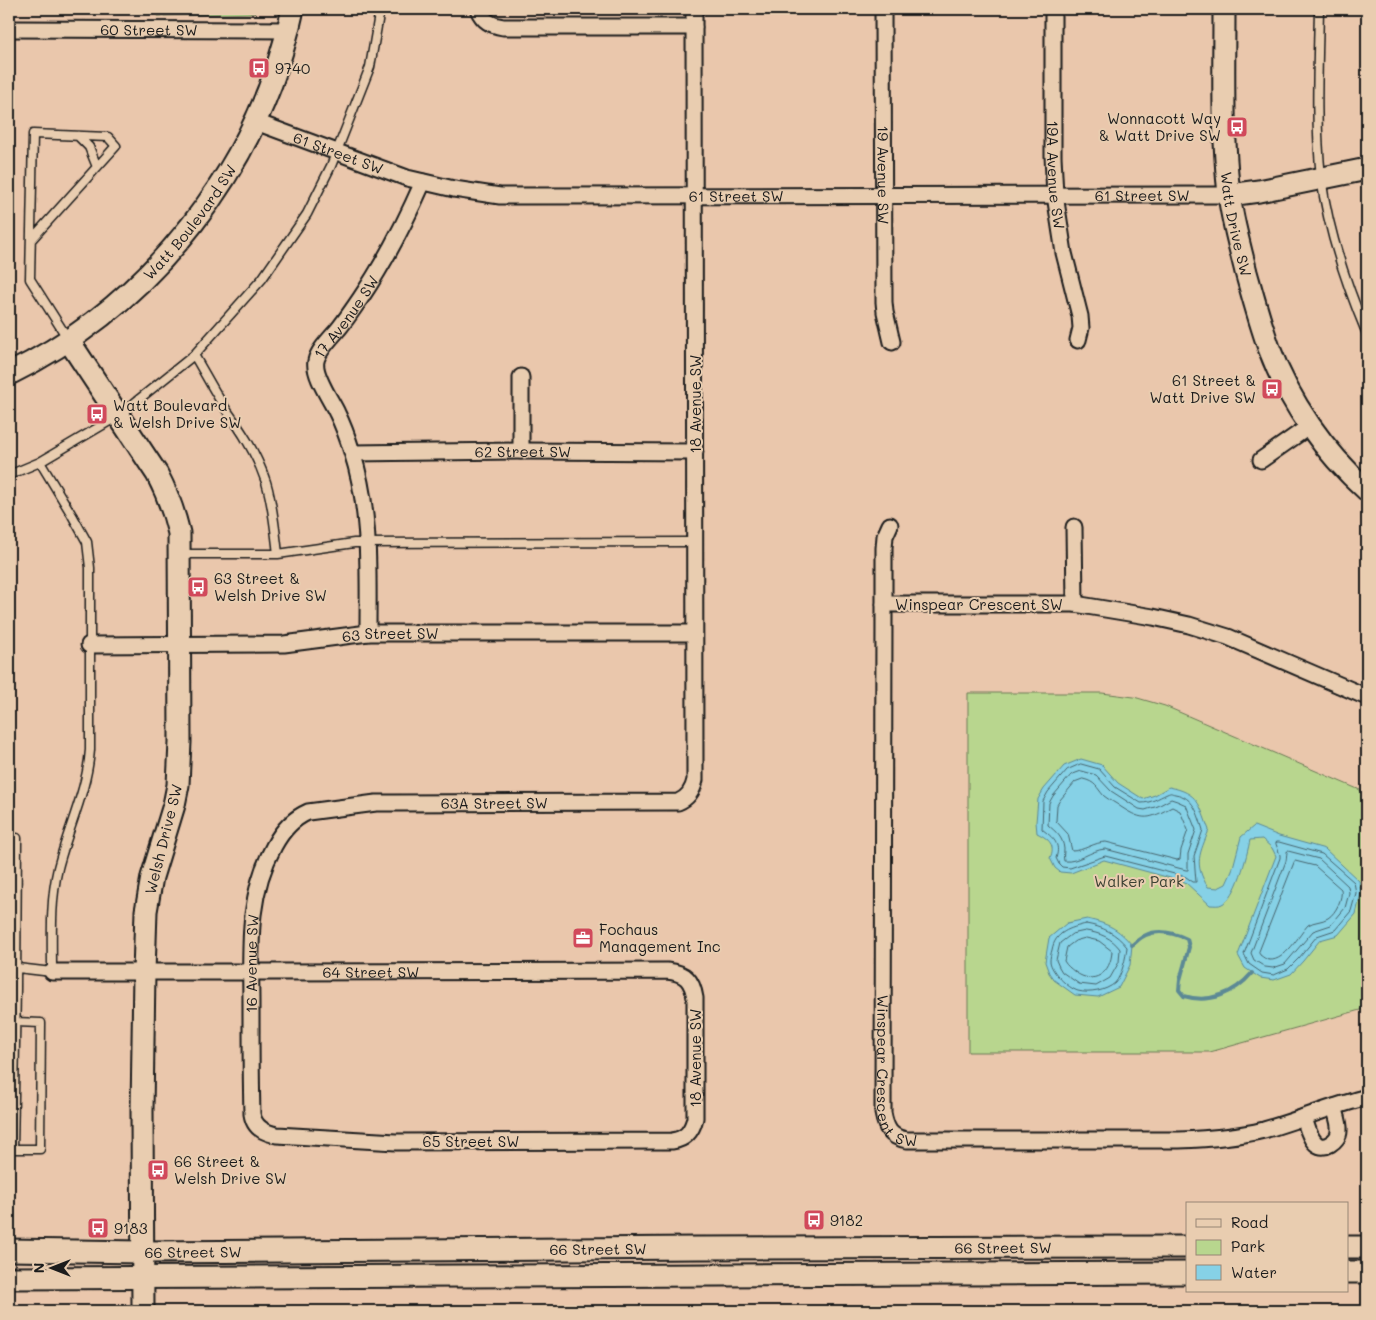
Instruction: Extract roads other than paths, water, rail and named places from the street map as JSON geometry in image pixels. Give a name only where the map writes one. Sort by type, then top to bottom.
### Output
[{"type":"main road","name":"Watt Boulevard SW","points":[[9,374],[29,365],[69,341],[116,304],[154,268],[192,226],[228,173],[256,122],[272,81],[293,9]]},
{"type":"main road","name":"Watt Drive SW","points":[[1224,9],[1224,121],[1229,195],[1250,288],[1270,349],[1295,402],[1336,459],[1367,490]]},
{"type":"main road","points":[[1229,195],[1259,191],[1367,169]]},
{"type":"main road","name":"Welsh Drive SW","points":[[69,341],[157,474],[168,494],[179,533],[181,645],[178,785],[174,805],[152,877],[146,911],[144,972],[143,1311]]},
{"type":"main road","name":"66 Street SW","points":[[9,1250],[142,1252],[1186,1247]]},
{"type":"main road","points":[[1348,1247],[1367,1247]]},
{"type":"main road","points":[[1348,1272],[1367,1272]]},
{"type":"main road","name":"66 Street SW","points":[[9,1278],[1186,1273]]},
{"type":"street","name":"18 Avenue SW","points":[[687,796],[693,787],[694,780],[694,9]]},
{"type":"street","name":"19 Avenue SW","points":[[883,9],[884,302],[892,342]]},
{"type":"street","name":"19A Avenue SW","points":[[1053,9],[1053,156],[1055,195],[1064,253],[1080,316],[1081,328],[1078,340]]},
{"type":"street","points":[[479,12],[490,24],[503,27],[694,27]]},
{"type":"street","name":"60 Street SW","points":[[9,29],[288,30]]},
{"type":"street","name":"61 Street SW","points":[[256,122],[389,172],[476,194],[500,196],[1229,195]]},
{"type":"street","name":"17 Avenue SW","points":[[368,633],[367,524],[360,482],[353,453],[338,414],[317,373],[315,364],[321,350],[360,299],[390,252],[423,182]]},
{"type":"street","points":[[521,377],[521,451]]},
{"type":"street","points":[[1261,460],[1311,425]]},
{"type":"street","name":"62 Street SW","points":[[353,453],[521,451],[694,452]]},
{"type":"street","name":"Winspear Crescent SW","points":[[890,525],[885,536],[884,548],[883,1113],[886,1128],[900,1138],[907,1140],[1197,1139],[1242,1135],[1264,1130],[1367,1097]]},
{"type":"street","name":"Winspear Crescent SW","points":[[1074,527],[1075,604]]},
{"type":"street","name":"Winspear Crescent SW","points":[[884,604],[1075,604],[1153,617],[1189,625],[1228,637],[1367,697]]},
{"type":"street","name":"63 Street SW","points":[[89,645],[284,644],[368,633],[694,633]]},
{"type":"street","name":"63A Street SW","points":[[300,816],[315,811],[376,803],[678,802],[687,796]]},
{"type":"street","name":"16 Avenue SW","points":[[257,1126],[252,1114],[251,929],[255,894],[260,877],[278,840],[287,827],[300,816]]},
{"type":"street","name":"64 Street SW","points":[[52,972],[667,971],[679,973],[688,979]]},
{"type":"street","name":"18 Avenue SW","points":[[686,1135],[690,1131],[695,1118],[694,998],[692,985],[688,979]]},
{"type":"street","points":[[1304,1117],[1313,1141],[1323,1146],[1328,1146],[1338,1137],[1339,1130],[1334,1107]]},
{"type":"street","name":"65 Street SW","points":[[257,1126],[265,1132],[277,1135],[396,1142],[672,1141],[683,1138],[686,1135]]},
{"type":"lane","points":[[9,475],[40,462],[118,416],[194,355],[262,279],[307,214],[336,152],[370,67],[380,9]]},
{"type":"lane","points":[[1319,9],[1317,97],[1321,178],[1333,235],[1352,298],[1367,334]]},
{"type":"lane","points":[[31,240],[116,146],[108,137],[33,134],[30,279],[69,341]]},
{"type":"lane","points":[[78,136],[94,155],[97,167]]},
{"type":"lane","points":[[194,355],[223,404],[240,428],[257,460],[266,483],[272,508],[278,554]]},
{"type":"lane","points":[[12,968],[52,972],[52,909],[58,869],[89,767],[90,750],[90,568],[87,542],[40,462]]},
{"type":"lane","points":[[180,554],[278,554],[354,543],[694,542]]},
{"type":"lane","points":[[15,1022],[41,1023],[40,1149],[11,1149],[15,1022],[12,968],[17,838]]},
{"type":"water","points":[[1081,759],[1102,765],[1118,783],[1143,799],[1169,787],[1192,796],[1200,807],[1209,830],[1201,852],[1199,865],[1203,879],[1208,887],[1218,888],[1226,884],[1232,871],[1241,837],[1254,826],[1279,836],[1325,849],[1359,881],[1361,893],[1356,914],[1338,935],[1320,940],[1291,974],[1274,980],[1260,978],[1245,968],[1238,955],[1276,856],[1272,848],[1262,839],[1250,840],[1237,885],[1227,900],[1219,905],[1210,905],[1185,882],[1104,860],[1071,873],[1060,872],[1055,868],[1050,858],[1052,846],[1037,833],[1038,799],[1064,766]]},
{"type":"water","points":[[1087,919],[1112,928],[1122,934],[1132,945],[1130,965],[1119,987],[1098,997],[1075,995],[1054,980],[1045,962],[1049,938],[1067,923]]},
{"type":"waterway","points":[[1132,945],[1144,936],[1156,932],[1173,934],[1187,939],[1189,947],[1179,990],[1184,996],[1203,999],[1221,995],[1238,986],[1252,973]]},
{"type":"place","name":"9740","points":[[259,68]]},
{"type":"place","name":"Wonnacott Way & Watt Drive SW","points":[[1237,127]]},
{"type":"place","name":"61 Street & Watt Drive SW","points":[[1272,389]]},
{"type":"place","name":"Watt Boulevard & Welsh Drive SW","points":[[97,414]]},
{"type":"place","name":"63 Street & Welsh Drive SW","points":[[198,587]]},
{"type":"place","name":"Fochaus Management Inc","points":[[583,938]]},
{"type":"place","name":"66 Street & Welsh Drive SW","points":[[158,1170]]},
{"type":"place","name":"9182","points":[[814,1220]]},
{"type":"place","name":"9183","points":[[98,1228]]},
{"type":"park label","name":"Walker Park","points":[[1139,881]]}]
